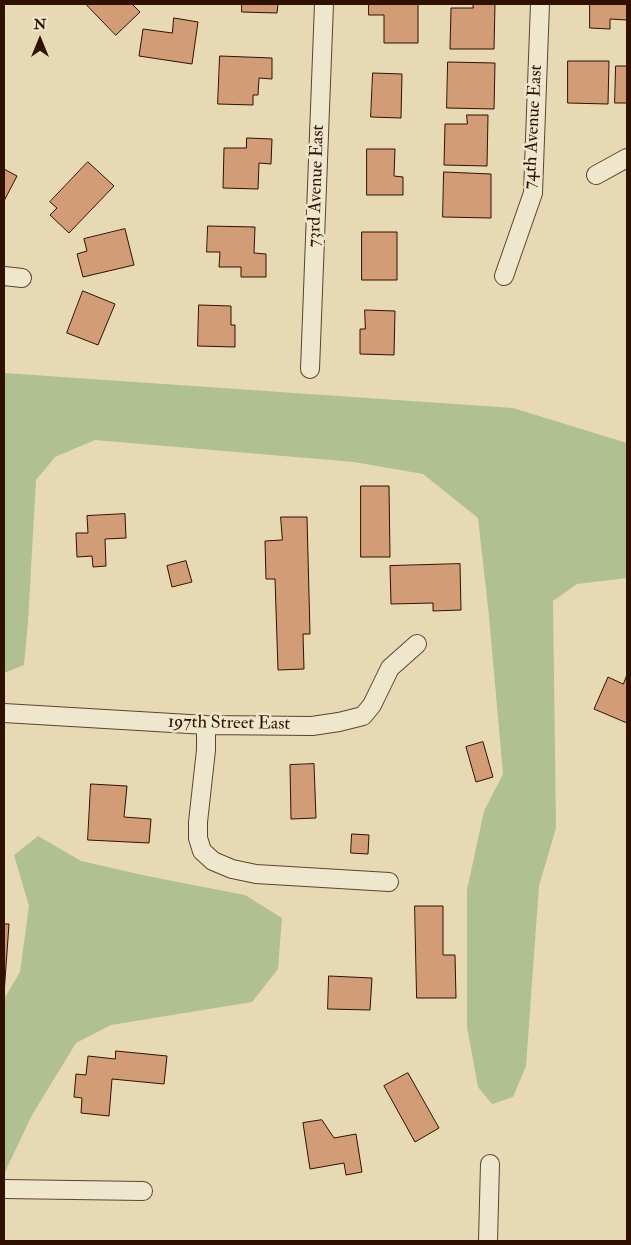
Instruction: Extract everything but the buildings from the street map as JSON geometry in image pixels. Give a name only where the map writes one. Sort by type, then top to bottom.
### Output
[{"type":"street","name":"73rd Avenue East","points":[[310,369],[324,4]]},
{"type":"street","name":"74th Avenue East","points":[[504,276],[533,193],[540,4]]},
{"type":"street","points":[[596,175],[627,158]]},
{"type":"street","points":[[4,276],[22,278]]},
{"type":"street","name":"197th Street East","points":[[4,713],[206,725],[312,726],[339,722],[363,716],[372,705],[390,668],[418,644]]},
{"type":"street","points":[[206,725],[206,750],[198,838],[202,851],[213,861],[232,869],[256,874],[389,882]]},
{"type":"street","points":[[488,1241],[490,1164]]},
{"type":"street","points":[[4,1189],[143,1191]]},
{"type":"green space","points":[[4,373],[513,408],[627,443],[627,578],[577,584],[553,601],[556,828],[539,886],[526,1066],[513,1097],[492,1104],[478,1087],[467,1027],[467,890],[484,811],[503,774],[478,518],[423,474],[354,462],[95,440],[55,457],[36,480],[24,665],[4,673]]},
{"type":"green space","points":[[38,836],[81,861],[245,895],[282,918],[278,969],[252,1002],[111,1025],[76,1043],[32,1115],[5,1172],[4,999],[20,972],[29,906],[14,855]]}]
